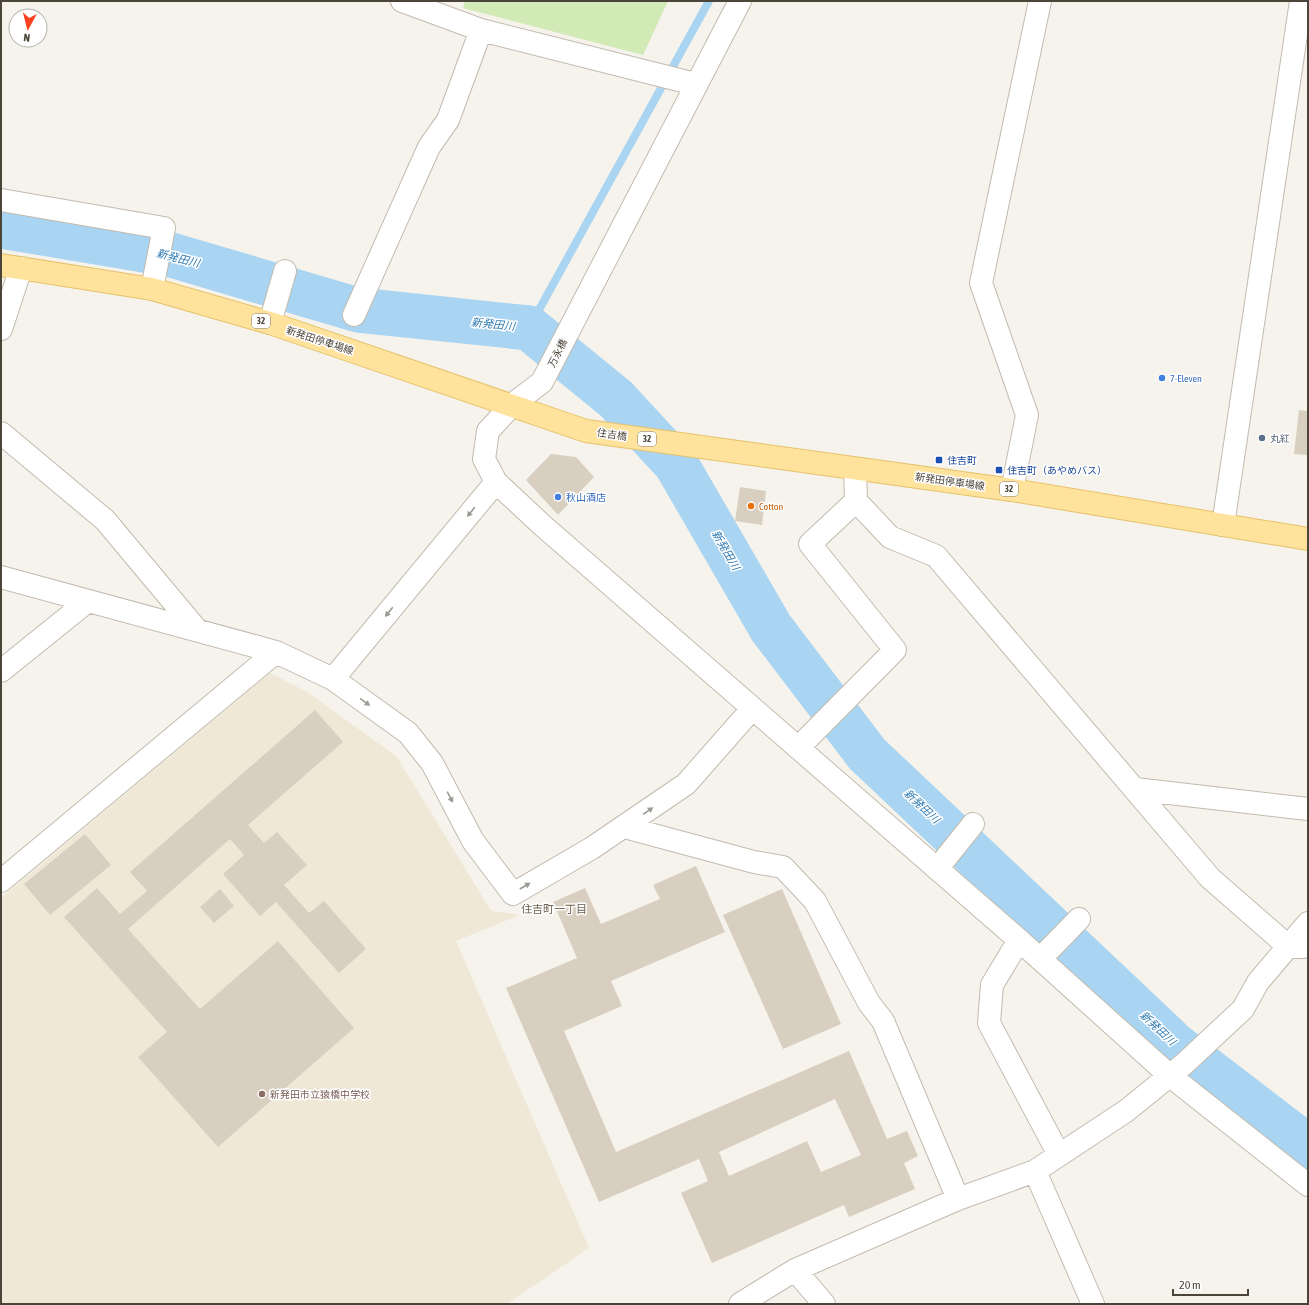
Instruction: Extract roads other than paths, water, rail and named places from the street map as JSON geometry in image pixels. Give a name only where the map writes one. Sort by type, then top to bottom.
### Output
[{"type":"main road","name":"新発田停車場線","points":[[11,266],[152,290],[270,323],[513,404],[586,430]]},
{"type":"main road","name":"住吉橋","points":[[586,430],[709,448]]},
{"type":"main road","name":"新発田停車場線","points":[[709,448],[1012,490],[1308,540]]},
{"type":"street","points":[[402,1],[481,30],[696,84]]},
{"type":"street","name":"万永橋","points":[[513,404],[542,382],[740,1]]},
{"type":"street","points":[[1012,490],[1027,415],[981,283],[1040,1]]},
{"type":"street","points":[[1223,525],[1301,1]]},
{"type":"street","points":[[354,315],[429,147],[448,120],[481,30]]},
{"type":"street","points":[[1,200],[164,228],[152,290]]},
{"type":"street","points":[[1,329],[11,266]]},
{"type":"street","points":[[270,323],[285,271]]},
{"type":"street","points":[[513,404],[488,431],[484,459],[496,482],[752,709],[1040,959],[1176,1070],[1308,1185]]},
{"type":"street","points":[[1,433],[105,520],[198,630]]},
{"type":"street","points":[[855,469],[856,501],[890,537],[936,556],[1135,788],[1210,878],[1299,947]]},
{"type":"street","points":[[334,679],[496,482]]},
{"type":"street","points":[[798,748],[823,721],[895,650],[810,544],[856,501]]},
{"type":"street","points":[[1,578],[276,652],[334,679],[408,734],[432,763],[473,841],[513,894],[592,848],[686,784],[752,709]]},
{"type":"street","points":[[1,671],[88,601]]},
{"type":"street","points":[[1,881],[276,652]]},
{"type":"street","points":[[1135,788],[1308,809]]},
{"type":"street","points":[[937,869],[973,824]]},
{"type":"street","points":[[624,827],[754,862],[783,867],[814,902],[869,1003],[883,1021],[958,1199]]},
{"type":"street","points":[[1040,959],[1079,919]]},
{"type":"street","points":[[740,1304],[795,1270],[958,1199],[1035,1171],[1126,1111],[1176,1070],[1243,1009],[1258,982],[1299,947],[1308,924]]},
{"type":"street","points":[[1019,940],[992,985],[989,1023],[1059,1155]]},
{"type":"street","points":[[1035,1171],[1093,1304]]},
{"type":"street","points":[[795,1270],[824,1304]]},
{"type":"waterway","points":[[529,328],[709,1]]},
{"type":"waterway","name":"新発田川","points":[[1,226],[168,254],[358,310],[529,328],[616,399],[676,464],[771,628],[867,754],[1175,1045],[1308,1147]]},
{"type":"place","name":"7-Eleven","points":[[1162,378]]},
{"type":"place","name":"丸紅","points":[[1262,438]]},
{"type":"place","name":"住吉町","points":[[939,460]]},
{"type":"place","name":"住吉町（あやめバス）","points":[[999,470]]},
{"type":"place","name":"秋山酒店","points":[[558,497]]},
{"type":"place","name":"Cotton","points":[[751,506]]},
{"type":"place","name":"新発田市立猿橋中学校","points":[[262,1094]]},
{"type":"district","name":"住吉町一丁目","points":[[554,909]]}]
